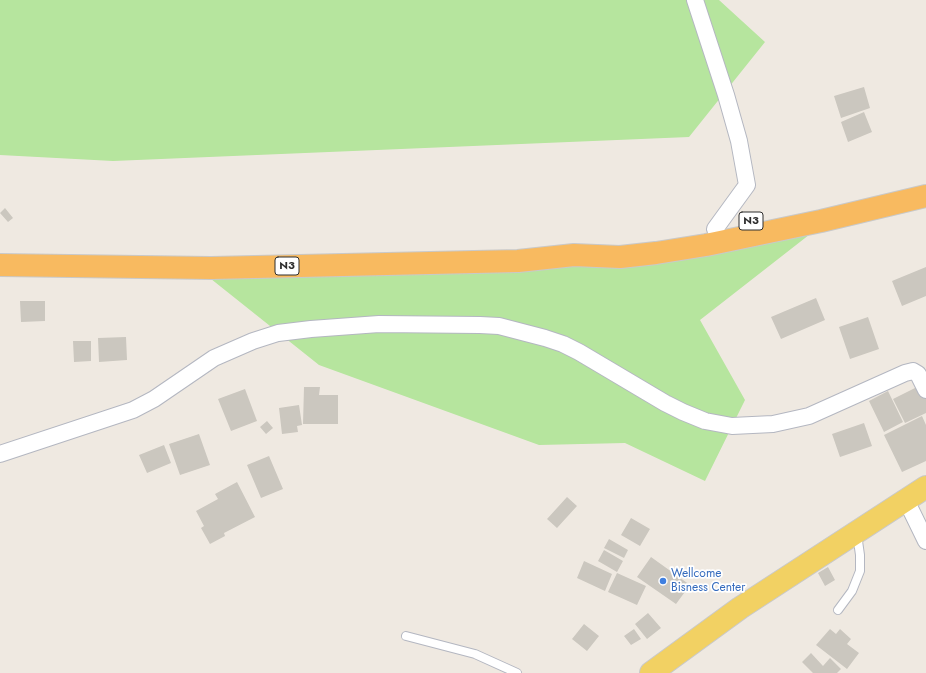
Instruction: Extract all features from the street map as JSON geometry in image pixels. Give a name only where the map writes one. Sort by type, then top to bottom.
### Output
[{"type":"highway","name":"N3","points":[[574,255],[618,243],[714,228],[816,208],[926,181]]},
{"type":"highway","name":"N3","points":[[0,265],[211,268],[518,260],[574,255],[620,257],[706,245],[821,221],[926,196]]},
{"type":"main road","points":[[659,670],[740,608],[926,487]]},
{"type":"street","points":[[695,0],[731,110],[739,141],[747,185],[714,228]]},
{"type":"street","points":[[0,454],[133,410],[154,399],[214,358],[253,340],[278,333],[311,329],[371,325],[499,326],[563,344],[683,412],[705,420],[732,426],[773,424],[793,421],[809,416],[905,373],[913,371],[918,374],[926,390]]},
{"type":"street","points":[[906,500],[926,541]]},
{"type":"lane","points":[[838,610],[852,591],[860,571],[860,555],[857,533]]},
{"type":"lane","points":[[406,636],[475,654],[517,673]]},
{"type":"green space","points":[[0,0],[719,0],[765,42],[689,137],[113,161],[0,155]]},
{"type":"green space","points":[[823,224],[700,320],[745,400],[705,481],[625,443],[539,445],[319,365],[196,267],[707,242]]},
{"type":"building","points":[[864,87],[870,108],[841,118],[834,96]]},
{"type":"building","points":[[864,112],[872,132],[848,142],[841,122]]},
{"type":"building","points":[[5,208],[13,218],[8,222],[0,213]]},
{"type":"building","points":[[926,267],[926,296],[902,306],[892,281]]},
{"type":"building","points":[[816,298],[825,320],[781,339],[771,317]]},
{"type":"building","points":[[20,301],[45,301],[45,321],[21,322]]},
{"type":"building","points":[[868,317],[879,349],[850,359],[839,327]]},
{"type":"building","points":[[126,337],[127,360],[99,362],[98,338]]},
{"type":"building","points":[[73,341],[91,341],[91,361],[74,362]]},
{"type":"building","points":[[921,385],[926,395],[926,413],[905,423],[893,399]]},
{"type":"building","points":[[304,387],[320,387],[319,395],[338,395],[338,424],[303,424]]},
{"type":"building","points":[[245,389],[257,421],[231,431],[218,399]]},
{"type":"building","points":[[888,391],[903,422],[884,432],[869,401]]},
{"type":"building","points":[[299,405],[302,425],[297,426],[298,432],[282,434],[279,408]]},
{"type":"building","points":[[922,416],[926,425],[926,461],[902,472],[884,435]]},
{"type":"building","points":[[267,421],[273,428],[266,434],[260,427]]},
{"type":"building","points":[[864,423],[872,446],[840,457],[832,434]]},
{"type":"building","points":[[199,434],[210,465],[180,475],[169,444]]},
{"type":"building","points":[[164,445],[171,463],[147,473],[139,455]]},
{"type":"building","points":[[269,456],[283,489],[261,498],[247,465]]},
{"type":"building","points":[[237,482],[255,517],[224,533],[225,536],[210,544],[201,528],[204,526],[196,511],[218,499],[215,494]]},
{"type":"building","points":[[567,497],[577,506],[557,528],[547,519]]},
{"type":"building","points":[[631,518],[650,529],[640,546],[621,535]]},
{"type":"building","points":[[609,539],[628,550],[624,558],[604,548]]},
{"type":"building","points":[[604,550],[623,561],[617,572],[598,561]]},
{"type":"building","name":"Wellcome Bisness Center","points":[[651,557],[690,585],[676,604],[637,577]]},
{"type":"building","points":[[584,561],[612,574],[605,591],[577,578]]},
{"type":"building","points":[[828,567],[835,580],[825,586],[818,573]]},
{"type":"building","points":[[617,573],[646,586],[637,605],[608,592]]},
{"type":"building","points":[[648,613],[661,628],[647,639],[635,624]]},
{"type":"building","points":[[584,624],[599,636],[587,651],[572,639]]},
{"type":"building","points":[[634,629],[641,639],[631,645],[624,636]]},
{"type":"building","points":[[830,629],[836,634],[840,629],[851,639],[847,644],[859,653],[847,669],[816,645]]},
{"type":"building","points":[[811,653],[823,666],[830,658],[841,669],[837,673],[813,673],[802,662]]},
{"type":"place","name":"Wellcome Bisness Center","points":[[663,581]]}]
